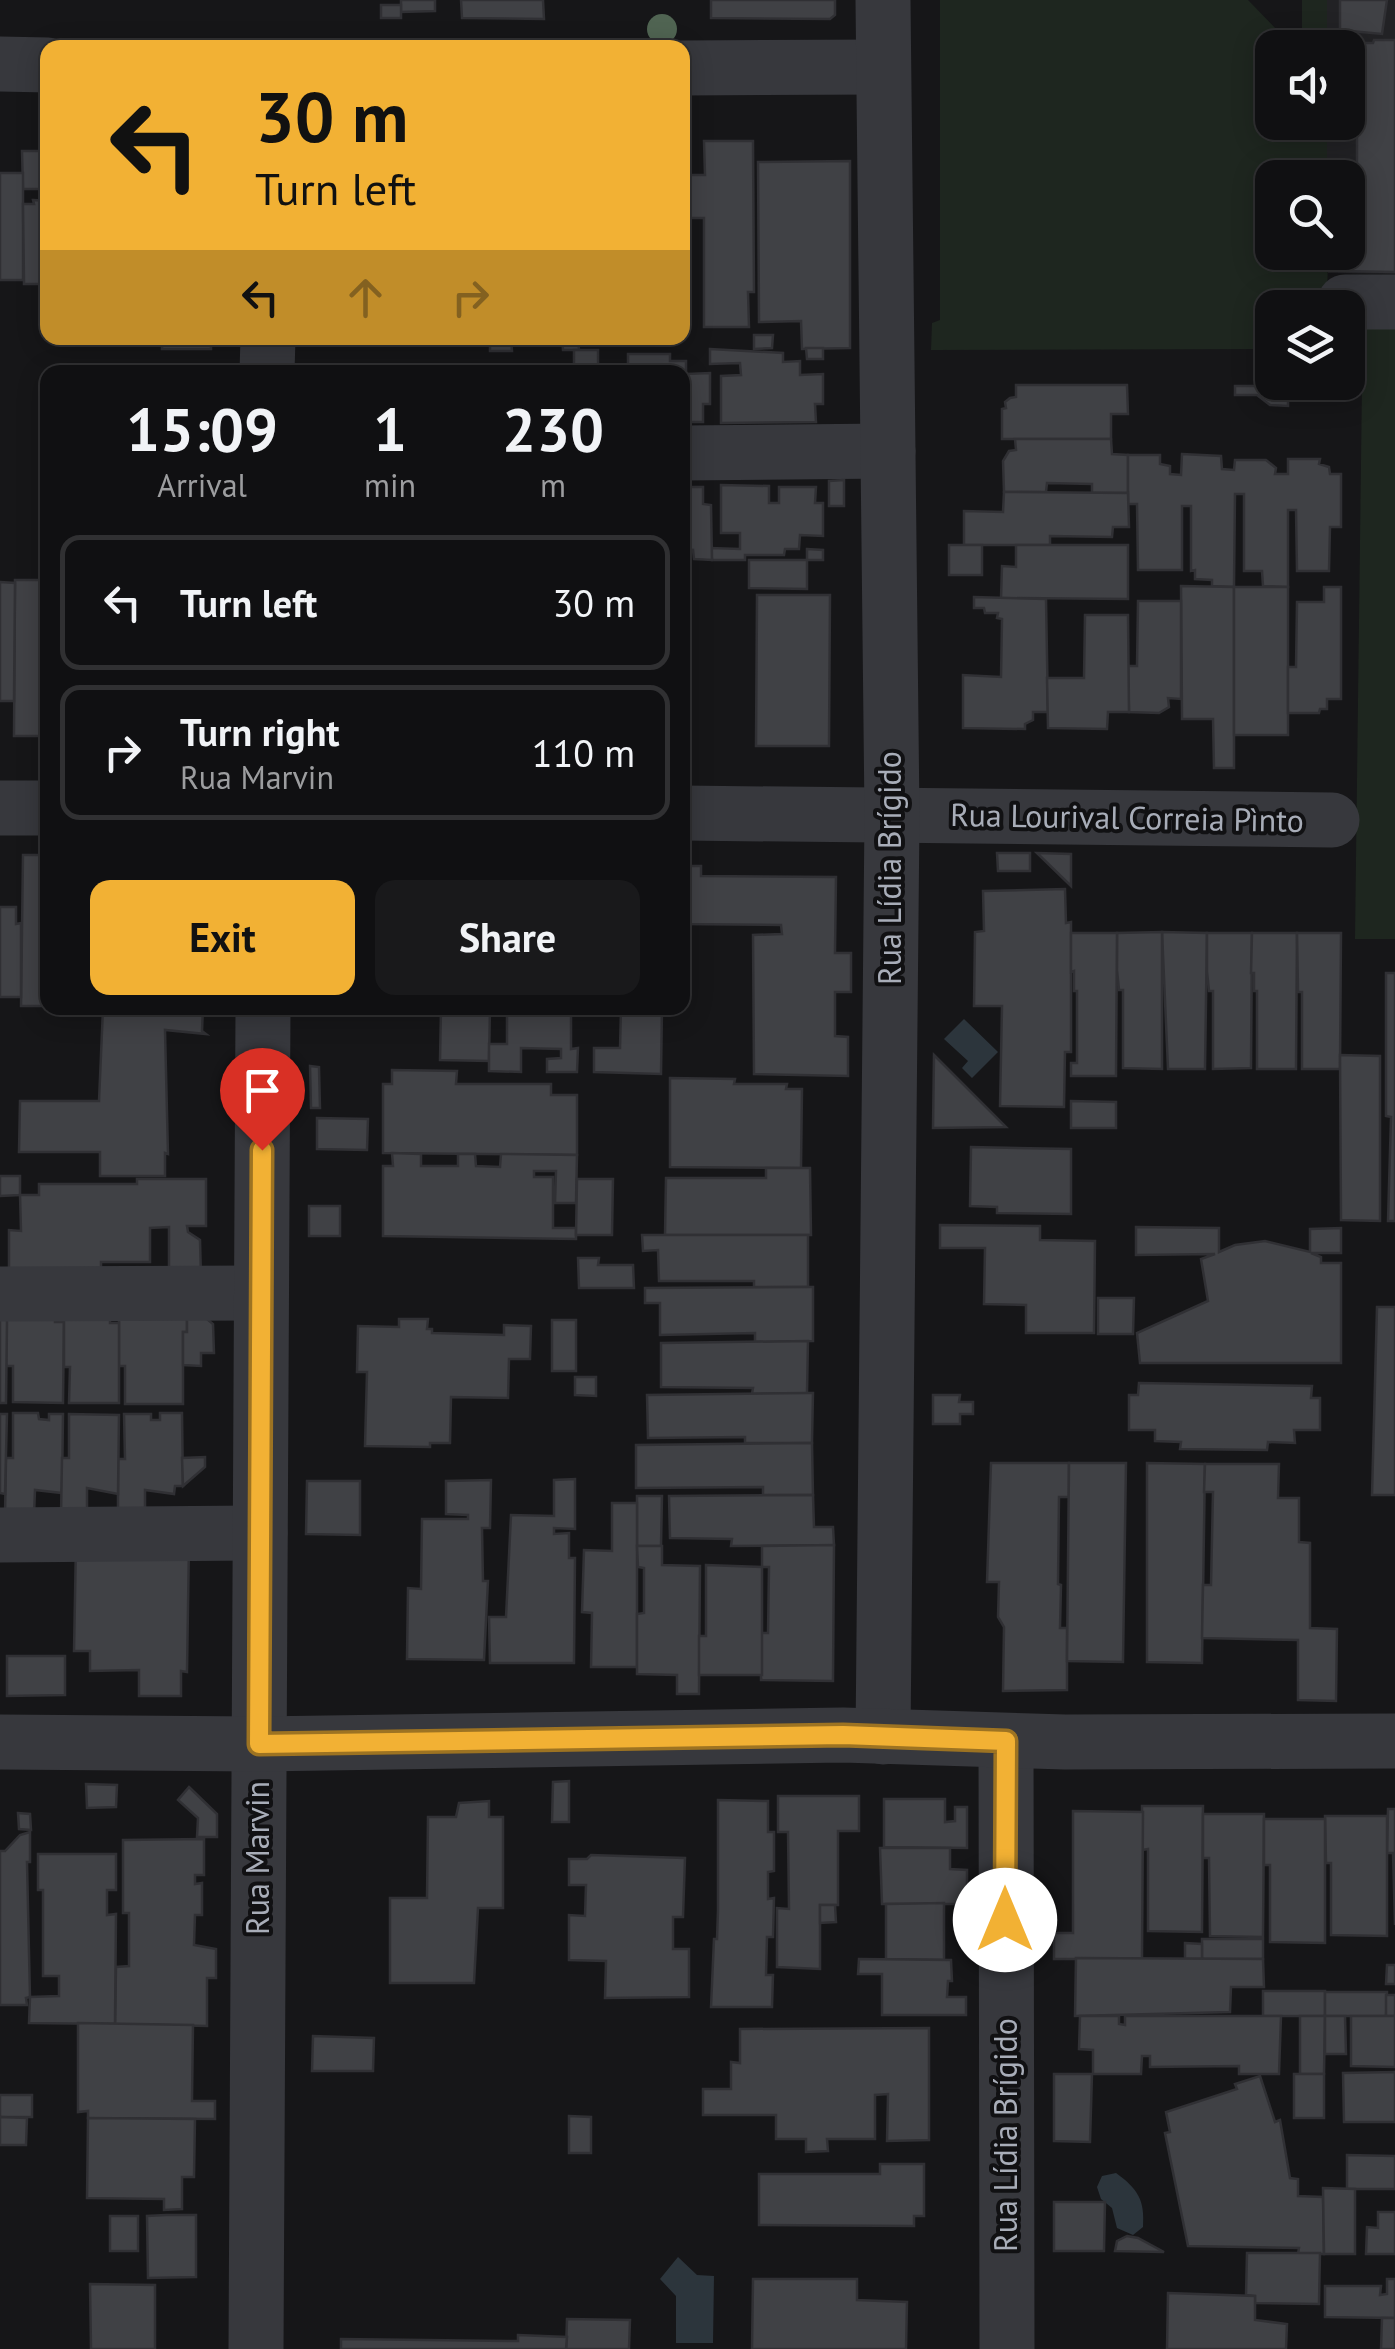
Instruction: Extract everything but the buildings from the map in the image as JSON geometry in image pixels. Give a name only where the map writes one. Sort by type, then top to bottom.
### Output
[{"type":"street","name":"Rua Lídia Brígido","points":[[883,0],[892,816],[883,1737]]},
{"type":"street","points":[[0,64],[40,65]]},
{"type":"street","points":[[690,68],[884,67]]},
{"type":"street","points":[[690,453],[888,450]]},
{"type":"street","points":[[0,808],[40,808]]},
{"type":"street","name":"Rua Lourival Correia Pìnto","points":[[690,813],[1332,820]]},
{"type":"street","name":"Rua Marvin","points":[[256,2349],[263,1015]]},
{"type":"street","points":[[0,1294],[261,1293]]},
{"type":"street","points":[[0,1535],[260,1533]]},
{"type":"street","points":[[0,1742],[259,1744],[883,1737],[1006,1741],[1395,1741]]},
{"type":"street","name":"Rua Lídia Brígido","points":[[1006,1741],[1006,2349]]},
{"type":"shaded area","points":[[940,0],[1248,0],[1277,30],[1255,30],[1255,140],[1327,140],[1327,160],[1255,160],[1255,270],[1328,270],[1327,290],[1255,290],[1255,349],[931,350],[932,323],[940,320]]},
{"type":"shaded area","points":[[1302,0],[1327,0],[1327,30],[1301,30]]},
{"type":"shaded area","points":[[1327,0],[1395,0],[1395,274],[1328,273],[1365,270],[1365,160],[1327,160],[1327,140],[1365,140],[1365,30],[1327,30]]},
{"type":"shaded area","points":[[1365,304],[1395,304],[1395,939],[1355,939]]},
{"type":"shaded area","points":[[964,1019],[998,1052],[972,1078],[962,1068],[968,1061],[944,1039]]},
{"type":"shaded area","points":[[1116,2173],[1135,2190],[1143,2209],[1143,2227],[1133,2235],[1117,2228],[1112,2208],[1101,2199],[1097,2187],[1102,2176]]},
{"type":"shaded area","points":[[678,2257],[697,2275],[714,2276],[713,2343],[676,2343],[676,2296],[660,2279]]},
{"type":"route","points":[[262,1150],[259,1744],[843,1735],[1006,1741],[1005,1920]]}]
